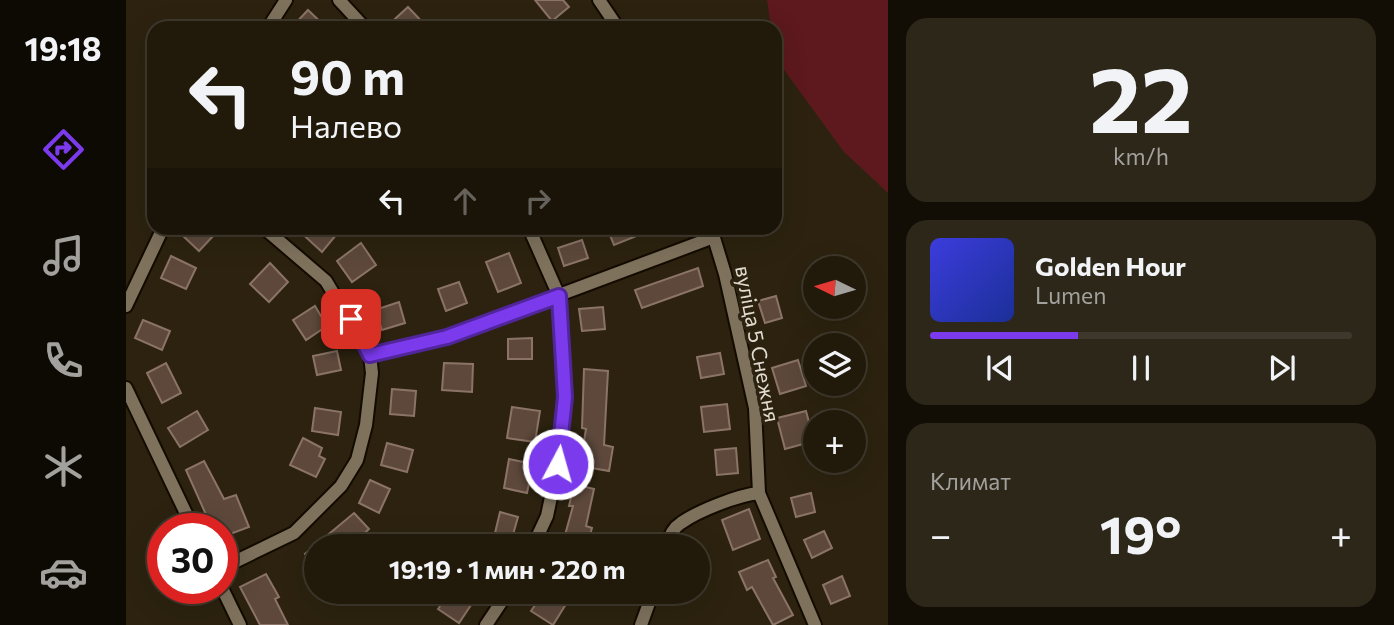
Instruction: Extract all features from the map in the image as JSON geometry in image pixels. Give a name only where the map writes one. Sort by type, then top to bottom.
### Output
[{"type":"street","points":[[272,21],[286,0]]},
{"type":"street","points":[[339,0],[358,21]]},
{"type":"street","points":[[599,0],[613,21]]},
{"type":"street","points":[[126,306],[160,235]]},
{"type":"street","points":[[238,560],[294,533],[341,486],[357,460],[366,425],[372,373],[370,355],[326,281],[272,235]]},
{"type":"street","points":[[532,235],[559,296],[564,410],[558,464],[547,516],[539,534]]},
{"type":"street","points":[[370,355],[447,337],[559,296],[706,235]]},
{"type":"street","name":"вуліца 5 Снежня","points":[[714,235],[755,408],[759,493],[815,625]]},
{"type":"street","points":[[126,388],[186,513]]},
{"type":"street","points":[[670,534],[680,523],[744,494],[759,493]]},
{"type":"street","points":[[230,604],[240,625]]},
{"type":"street","points":[[486,625],[500,604]]},
{"type":"street","points":[[641,625],[649,604]]},
{"type":"shaded area","points":[[767,0],[888,0],[888,193],[844,152],[782,67],[782,21],[770,21]]},
{"type":"building","points":[[535,0],[563,0],[569,7],[552,21]]},
{"type":"building","points":[[408,7],[421,21],[393,21]]},
{"type":"building","points":[[308,10],[320,21],[298,21]]},
{"type":"building","points":[[184,235],[214,235],[199,251]]},
{"type":"building","points":[[304,235],[336,235],[322,252]]},
{"type":"building","points":[[610,235],[639,235],[614,245]]},
{"type":"building","points":[[582,240],[588,258],[564,266],[558,248]]},
{"type":"building","points":[[361,243],[376,265],[352,282],[337,261]]},
{"type":"building","points":[[509,253],[521,283],[498,292],[486,262]]},
{"type":"building","points":[[171,256],[196,268],[186,289],[161,278]]},
{"type":"building","points":[[270,263],[288,282],[269,302],[250,284]]},
{"type":"building","points":[[698,268],[703,286],[642,308],[635,290]]},
{"type":"building","points":[[459,282],[467,303],[446,311],[438,289]]},
{"type":"building","points":[[776,296],[782,318],[765,323],[758,301]]},
{"type":"building","points":[[399,302],[405,323],[382,330],[375,310]]},
{"type":"building","points":[[315,306],[327,326],[306,340],[293,320]]},
{"type":"building","points":[[603,307],[605,329],[582,331],[579,309]]},
{"type":"building","points":[[143,320],[170,331],[162,350],[135,338]]},
{"type":"building","points":[[532,338],[532,359],[508,359],[508,339]]},
{"type":"building","points":[[337,351],[341,370],[317,375],[313,356]]},
{"type":"building","points":[[720,353],[724,374],[701,378],[697,357]]},
{"type":"building","points":[[798,360],[803,387],[780,394],[772,368]]},
{"type":"building","points":[[166,363],[181,393],[162,403],[147,373]]},
{"type":"building","points":[[444,363],[473,364],[472,392],[442,390]]},
{"type":"building","points":[[584,369],[608,371],[604,445],[613,447],[609,471],[580,466],[586,429],[582,428]]},
{"type":"building","points":[[392,389],[416,391],[414,416],[390,414]]},
{"type":"building","points":[[727,404],[730,429],[704,432],[701,407]]},
{"type":"building","points":[[512,407],[540,411],[535,442],[507,438]]},
{"type":"building","points":[[315,408],[341,412],[338,435],[312,431]]},
{"type":"building","points":[[197,411],[208,430],[180,447],[168,428]]},
{"type":"building","points":[[803,412],[803,444],[785,449],[777,418]]},
{"type":"building","points":[[303,438],[322,448],[319,456],[325,459],[316,477],[290,465]]},
{"type":"building","points":[[387,443],[413,450],[407,472],[381,465]]},
{"type":"building","points":[[736,448],[738,473],[717,475],[715,450]]},
{"type":"building","points":[[509,459],[533,464],[527,493],[504,488]]},
{"type":"building","points":[[204,461],[224,499],[236,495],[249,527],[238,531],[238,513],[205,513],[186,470]]},
{"type":"building","points":[[370,480],[390,489],[379,513],[359,503]]},
{"type":"building","points":[[574,484],[594,489],[586,526],[592,528],[590,534],[565,534],[573,506],[569,506]]},
{"type":"building","points":[[811,493],[815,512],[796,517],[791,498]]},
{"type":"building","points":[[749,509],[760,539],[733,550],[722,520]]},
{"type":"building","points":[[500,512],[518,517],[513,534],[495,533]]},
{"type":"building","points":[[354,513],[369,529],[364,534],[329,534]]},
{"type":"building","points":[[824,531],[832,548],[812,558],[804,540]]},
{"type":"building","points":[[768,560],[776,577],[773,578],[793,615],[773,625],[752,587],[747,590],[739,572]]},
{"type":"building","points":[[266,574],[279,597],[275,599],[288,625],[260,625],[240,587]]},
{"type":"building","points":[[842,576],[850,596],[831,604],[823,585]]},
{"type":"building","points":[[442,604],[471,605],[459,623],[438,609]]},
{"type":"building","points":[[536,604],[566,604],[553,625],[531,611]]},
{"type":"route","points":[[351,319],[370,355],[447,337],[559,296],[565,397],[558,464]]}]
